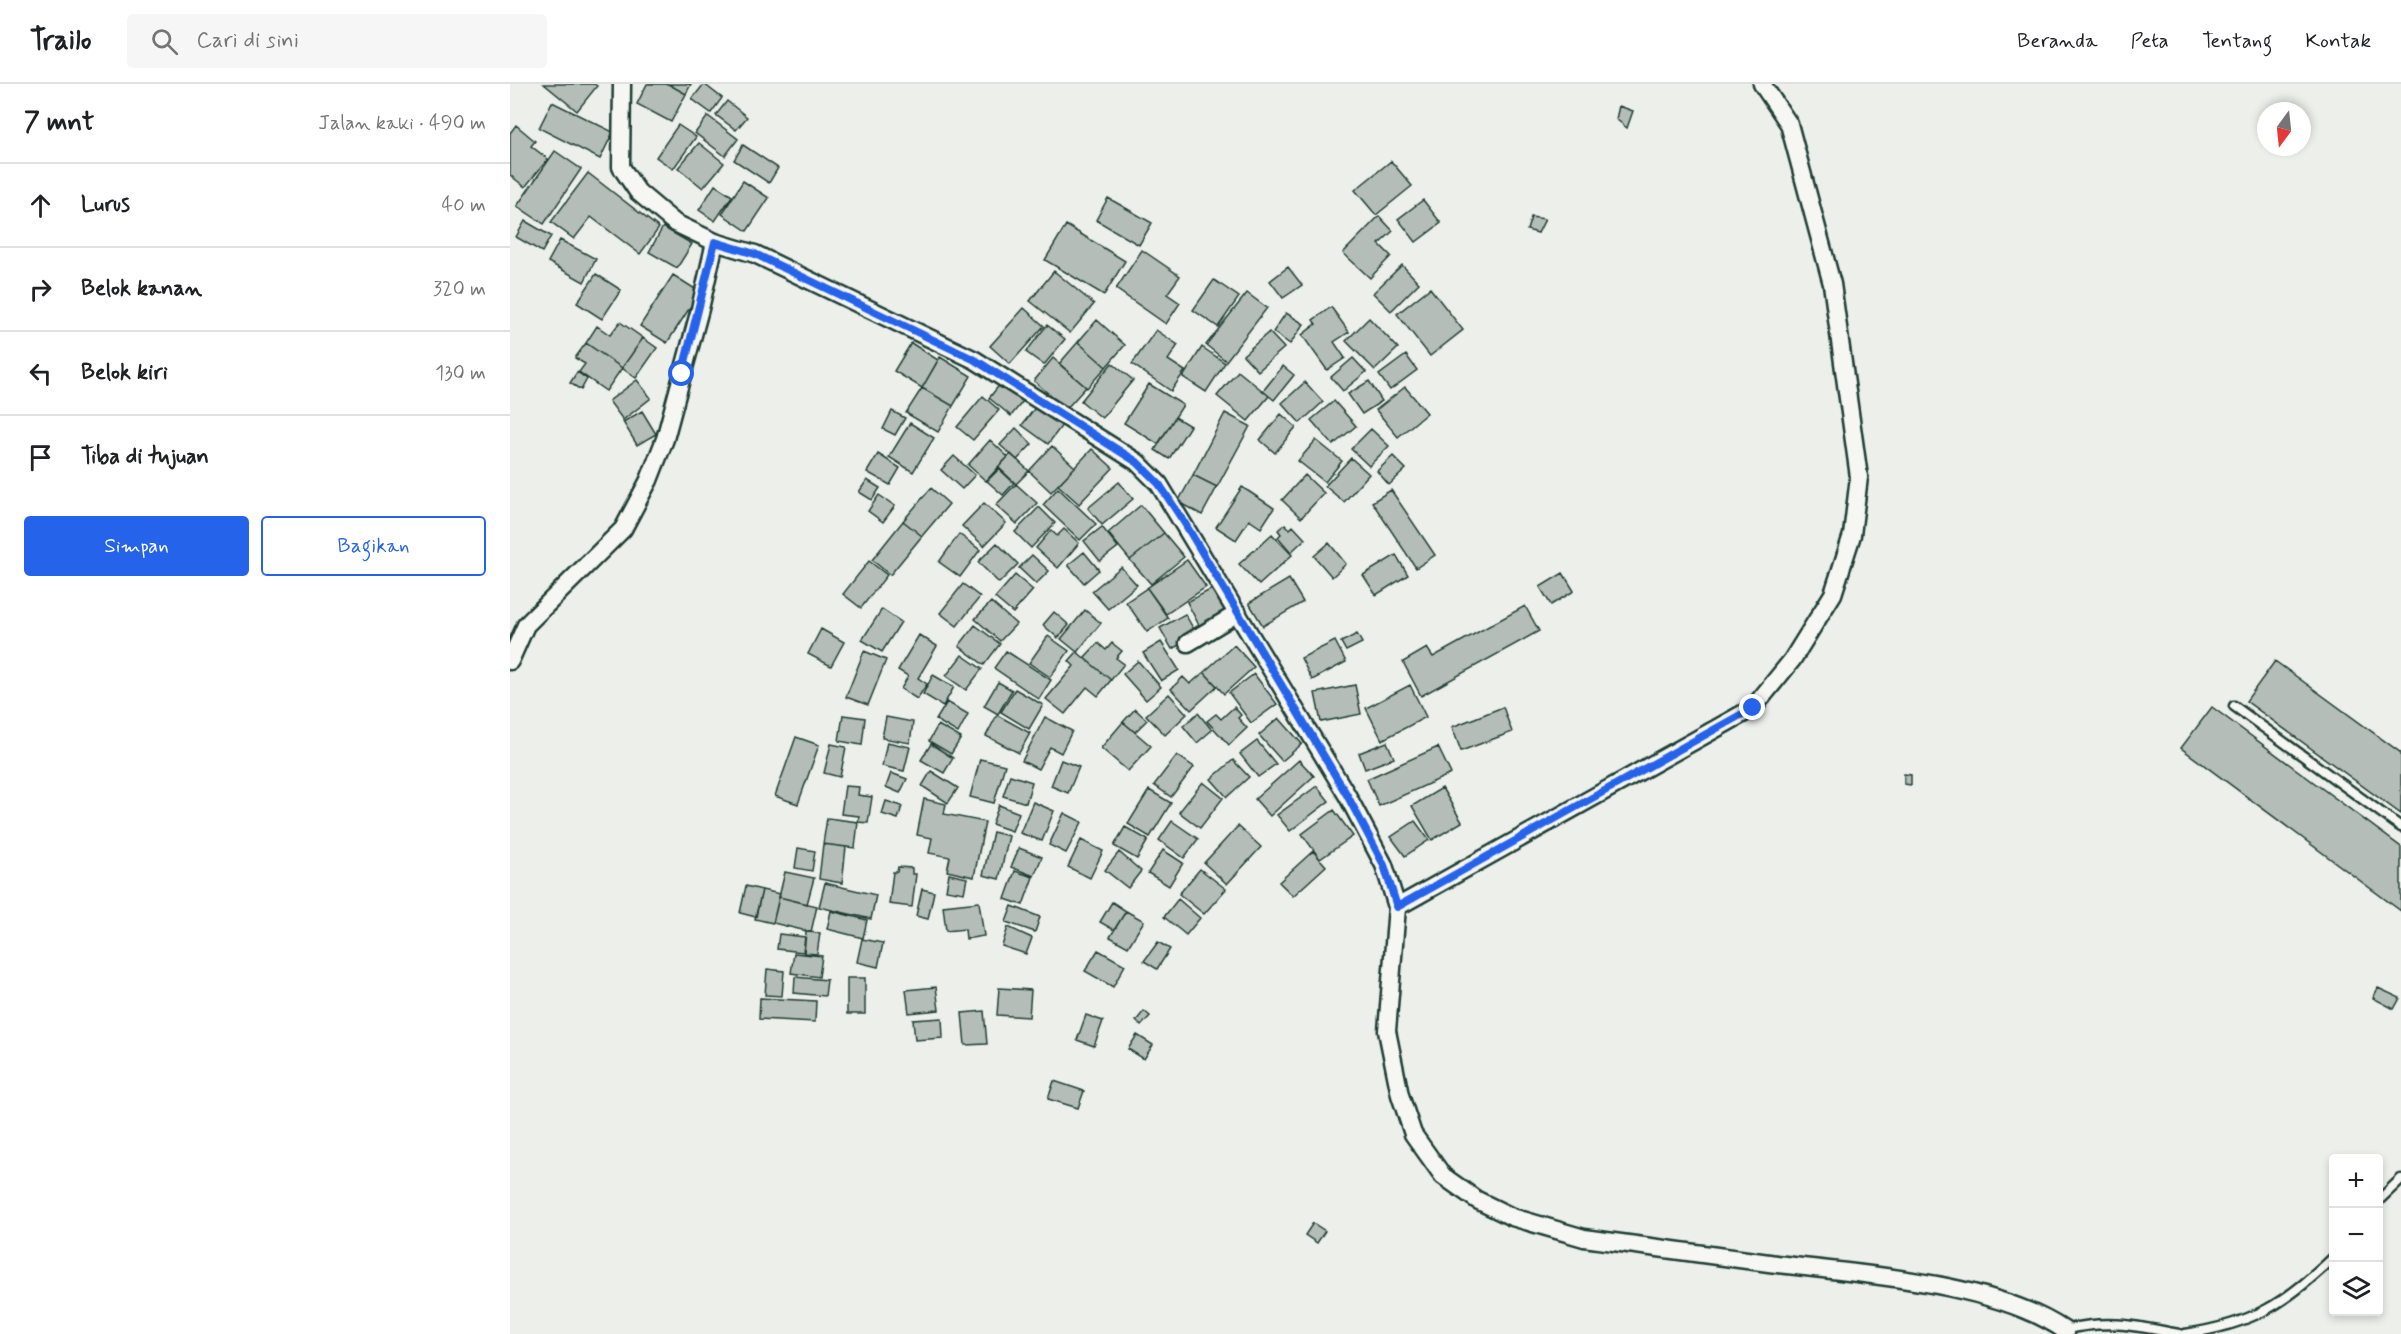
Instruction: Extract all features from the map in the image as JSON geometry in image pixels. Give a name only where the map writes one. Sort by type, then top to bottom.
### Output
[{"type":"street","points":[[622,84],[621,167],[638,192],[675,223],[715,242],[755,254],[975,360],[1137,462],[1159,484],[1347,795],[1384,865],[1397,907],[1387,1031],[1400,1095],[1413,1134],[1443,1176],[1477,1200],[1512,1217],[1584,1238],[1868,1274],[1951,1288],[2044,1317],[2065,1332]]},
{"type":"street","points":[[1397,907],[1753,708],[1792,660],[1833,594],[1852,535],[1859,477],[1833,284],[1790,124],[1762,84]]},
{"type":"street","points":[[510,661],[514,637],[623,529],[649,480],[664,439],[700,309],[715,242]]},
{"type":"street","points":[[1188,643],[1238,613]]},
{"type":"lane","points":[[2234,706],[2401,827]]},
{"type":"lane","points":[[2383,1197],[2401,1179]]},
{"type":"lane","points":[[2185,1334],[2218,1329],[2271,1310],[2310,1280],[2329,1262]]},
{"type":"lane","points":[[2065,1332],[2092,1323],[2125,1324],[2180,1334]]},
{"type":"building","points":[[544,84],[594,84],[597,86],[577,111]]},
{"type":"building","points":[[647,84],[668,84],[686,94],[671,122],[637,104]]},
{"type":"building","points":[[668,84],[691,84],[686,94]]},
{"type":"building","points":[[704,84],[722,98],[711,113],[692,99]]},
{"type":"building","points":[[727,101],[747,117],[736,130],[716,115]]},
{"type":"building","points":[[552,102],[613,132],[600,159],[539,128]]},
{"type":"building","points":[[1619,106],[1633,111],[1627,128],[1616,119]]},
{"type":"building","points":[[708,116],[738,139],[725,156],[695,133]]},
{"type":"building","points":[[516,125],[535,141],[531,146],[548,159],[525,187],[510,175],[510,133]]},
{"type":"building","points":[[678,125],[696,137],[673,169],[656,157]]},
{"type":"building","points":[[699,143],[724,163],[703,188],[678,168]]},
{"type":"building","points":[[743,145],[778,168],[769,183],[734,160]]},
{"type":"building","points":[[555,151],[581,169],[544,224],[517,206]]},
{"type":"building","points":[[1391,161],[1412,186],[1376,215],[1355,190]]},
{"type":"building","points":[[588,173],[659,228],[640,254],[591,217],[574,239],[551,222]]},
{"type":"building","points":[[743,181],[769,198],[747,231],[722,214]]},
{"type":"building","points":[[715,185],[732,196],[715,221],[699,210]]},
{"type":"building","points":[[1108,198],[1152,223],[1139,245],[1096,220]]},
{"type":"building","points":[[1423,200],[1441,223],[1416,242],[1398,219]]},
{"type":"building","points":[[1379,216],[1393,231],[1379,244],[1391,256],[1370,278],[1343,253]]},
{"type":"building","points":[[1531,217],[1545,219],[1538,233],[1527,230]]},
{"type":"building","points":[[525,221],[551,236],[542,252],[516,237]]},
{"type":"building","points":[[1066,225],[1125,261],[1104,295],[1045,260]]},
{"type":"building","points":[[663,227],[692,244],[677,268],[649,252]]},
{"type":"building","points":[[560,240],[596,259],[584,282],[548,262]]},
{"type":"building","points":[[1142,250],[1180,276],[1167,294],[1180,303],[1166,324],[1116,289]]},
{"type":"building","points":[[1402,265],[1419,283],[1391,311],[1373,293]]},
{"type":"building","points":[[1288,267],[1302,285],[1283,298],[1270,281]]},
{"type":"building","points":[[1054,271],[1094,304],[1070,333],[1030,301]]},
{"type":"building","points":[[596,274],[621,290],[602,319],[577,303]]},
{"type":"building","points":[[673,275],[700,292],[667,343],[640,326]]},
{"type":"building","points":[[1214,280],[1239,297],[1218,327],[1193,310]]},
{"type":"building","points":[[1430,288],[1463,330],[1430,356],[1397,314]]},
{"type":"building","points":[[1247,293],[1267,308],[1226,361],[1206,345]]},
{"type":"building","points":[[1331,307],[1349,332],[1334,342],[1345,358],[1327,370],[1302,335],[1316,324],[1313,320]]},
{"type":"building","points":[[1024,308],[1044,326],[1010,364],[990,346]]},
{"type":"building","points":[[1286,313],[1304,324],[1290,344],[1273,332]]},
{"type":"building","points":[[1369,318],[1398,348],[1375,370],[1346,341]]},
{"type":"building","points":[[1097,320],[1125,345],[1106,367],[1078,342]]},
{"type":"building","points":[[620,322],[643,338],[622,368],[586,343],[597,326],[610,335]]},
{"type":"building","points":[[1047,325],[1065,339],[1044,365],[1026,352]]},
{"type":"building","points":[[1156,330],[1178,345],[1168,360],[1185,371],[1171,391],[1132,364]]},
{"type":"building","points":[[1269,332],[1284,348],[1258,371],[1243,355]]},
{"type":"building","points":[[643,338],[657,348],[636,378],[622,368]]},
{"type":"building","points":[[1078,342],[1106,367],[1087,388],[1059,364]]},
{"type":"building","points":[[586,343],[622,368],[606,391],[579,372],[585,364],[575,358]]},
{"type":"building","points":[[911,343],[938,360],[922,388],[894,371]]},
{"type":"building","points":[[1202,347],[1225,363],[1206,392],[1183,377]]},
{"type":"building","points":[[1406,355],[1417,370],[1390,390],[1379,375]]},
{"type":"building","points":[[940,357],[971,376],[953,406],[922,388]]},
{"type":"building","points":[[1053,358],[1086,387],[1066,409],[1034,381]]},
{"type":"building","points":[[1353,358],[1366,372],[1343,391],[1331,377]]},
{"type":"building","points":[[1112,363],[1133,380],[1102,418],[1081,401]]},
{"type":"building","points":[[1283,366],[1294,375],[1274,400],[1263,391]]},
{"type":"building","points":[[1238,371],[1269,396],[1248,421],[1217,396]]},
{"type":"building","points":[[577,372],[587,379],[581,390],[570,383]]},
{"type":"building","points":[[637,380],[651,398],[623,420],[609,401]]},
{"type":"building","points":[[1369,381],[1382,401],[1362,414],[1348,394]]},
{"type":"building","points":[[1305,382],[1323,402],[1300,423],[1282,403]]},
{"type":"building","points":[[1001,383],[1023,401],[1011,416],[989,398]]},
{"type":"building","points":[[1149,384],[1183,405],[1158,444],[1124,423]]},
{"type":"building","points":[[1405,387],[1427,413],[1398,437],[1376,410]]},
{"type":"building","points":[[922,388],[953,406],[938,432],[906,413]]},
{"type":"building","points":[[983,396],[999,410],[973,440],[957,427]]},
{"type":"building","points":[[1334,401],[1356,426],[1333,445],[1311,420]]},
{"type":"building","points":[[1037,405],[1063,424],[1048,444],[1022,425]]},
{"type":"building","points":[[642,411],[656,434],[637,445],[623,422]]},
{"type":"building","points":[[892,411],[905,418],[895,435],[883,429]]},
{"type":"building","points":[[1225,413],[1250,426],[1217,487],[1193,475]]},
{"type":"building","points":[[1281,414],[1296,427],[1275,453],[1260,440]]},
{"type":"building","points":[[1175,417],[1190,426],[1169,459],[1155,450]]},
{"type":"building","points":[[910,423],[934,438],[913,472],[889,457]]},
{"type":"building","points":[[1016,428],[1032,444],[1017,460],[1000,445]]},
{"type":"building","points":[[1371,429],[1389,446],[1369,466],[1351,449]]},
{"type":"building","points":[[990,440],[1008,457],[986,481],[968,465]]},
{"type":"building","points":[[1316,440],[1342,461],[1325,482],[1298,461]]},
{"type":"building","points":[[1052,446],[1075,467],[1051,492],[1029,471]]},
{"type":"building","points":[[1092,449],[1113,468],[1079,504],[1058,485]]},
{"type":"building","points":[[878,454],[900,468],[890,485],[867,472]]},
{"type":"building","points":[[1011,454],[1029,471],[1016,484],[998,467]]},
{"type":"building","points":[[954,456],[975,475],[962,489],[941,470]]},
{"type":"building","points":[[1393,456],[1406,469],[1389,485],[1377,471]]},
{"type":"building","points":[[1351,458],[1369,474],[1344,502],[1325,486]]},
{"type":"building","points":[[999,469],[1014,483],[1003,495],[987,481]]},
{"type":"building","points":[[1193,475],[1217,487],[1202,515],[1178,502]]},
{"type":"building","points":[[1305,475],[1324,493],[1301,518],[1282,500]]},
{"type":"building","points":[[867,480],[880,488],[872,500],[859,492]]},
{"type":"building","points":[[1119,482],[1133,499],[1102,525],[1088,508]]},
{"type":"building","points":[[1016,484],[1037,503],[1017,524],[996,505]]},
{"type":"building","points":[[1242,487],[1274,508],[1261,528],[1249,520],[1236,540],[1216,527]]},
{"type":"building","points":[[931,488],[949,504],[922,536],[903,521]]},
{"type":"building","points":[[1058,488],[1096,524],[1080,540],[1043,505]]},
{"type":"building","points":[[1391,490],[1435,555],[1416,568],[1372,502]]},
{"type":"building","points":[[879,495],[895,506],[883,522],[868,511]]},
{"type":"building","points":[[984,503],[1006,523],[984,546],[962,526]]},
{"type":"building","points":[[1141,505],[1164,533],[1130,560],[1108,533]]},
{"type":"building","points":[[1039,507],[1055,523],[1031,548],[1015,532]]},
{"type":"building","points":[[903,521],[922,536],[890,575],[872,560]]},
{"type":"building","points":[[1285,524],[1290,529],[1293,526],[1305,539],[1291,552],[1278,537],[1281,534],[1278,530]]},
{"type":"building","points":[[1102,527],[1118,547],[1100,561],[1084,541]]},
{"type":"building","points":[[1064,529],[1079,543],[1058,568],[1036,548],[1051,530],[1057,536]]},
{"type":"building","points":[[1164,533],[1184,557],[1151,584],[1130,560]]},
{"type":"building","points":[[959,534],[980,550],[960,577],[939,562]]},
{"type":"building","points":[[1272,534],[1292,555],[1259,585],[1239,564]]},
{"type":"building","points":[[997,543],[1018,564],[999,583],[978,562]]},
{"type":"building","points":[[1329,543],[1346,564],[1332,577],[1314,556]]},
{"type":"building","points":[[1084,552],[1099,570],[1084,583],[1068,565]]},
{"type":"building","points":[[1032,555],[1049,571],[1036,584],[1019,568]]},
{"type":"building","points":[[1396,555],[1408,575],[1376,595],[1363,575]]},
{"type":"building","points":[[1187,560],[1206,587],[1166,614],[1147,588]]},
{"type":"building","points":[[869,561],[887,575],[861,608],[843,594]]},
{"type":"building","points":[[1121,567],[1137,585],[1108,609],[1092,591]]},
{"type":"building","points":[[1563,573],[1574,591],[1551,605],[1540,587]]},
{"type":"building","points":[[1015,575],[1033,590],[1013,613],[995,598]]},
{"type":"building","points":[[1289,579],[1303,602],[1263,626],[1249,603]]},
{"type":"building","points":[[963,584],[980,597],[957,626],[940,613]]},
{"type":"building","points":[[1216,587],[1232,615],[1202,631],[1187,602]]},
{"type":"building","points":[[1147,588],[1168,618],[1147,632],[1126,602]]},
{"type":"building","points":[[991,602],[1016,624],[1000,641],[975,619]]},
{"type":"building","points":[[1525,606],[1539,631],[1421,696],[1403,662],[1427,648],[1433,657]]},
{"type":"building","points":[[882,609],[901,622],[882,652],[862,640]]},
{"type":"building","points":[[1085,610],[1101,623],[1077,652],[1061,639]]},
{"type":"building","points":[[1054,612],[1069,625],[1058,638],[1043,625]]},
{"type":"building","points":[[1185,614],[1197,635],[1172,649],[1160,628]]},
{"type":"building","points":[[975,625],[1000,644],[984,665],[959,646]]},
{"type":"building","points":[[821,629],[844,642],[831,666],[808,654]]},
{"type":"building","points":[[1357,634],[1362,643],[1346,651],[1341,642]]},
{"type":"building","points":[[919,635],[937,646],[918,678],[927,684],[917,699],[901,689],[908,676],[898,670]]},
{"type":"building","points":[[1048,636],[1069,651],[1050,677],[1029,663]]},
{"type":"building","points":[[1335,641],[1346,662],[1312,680],[1301,658]]},
{"type":"building","points":[[1161,642],[1179,670],[1161,681],[1143,653]]},
{"type":"building","points":[[1098,643],[1106,650],[1112,643],[1122,651],[1116,658],[1124,664],[1111,680],[1084,658]]},
{"type":"building","points":[[1234,645],[1254,667],[1224,694],[1204,672]]},
{"type":"building","points":[[864,651],[886,660],[868,705],[846,697]]},
{"type":"building","points":[[1006,651],[1051,680],[1039,699],[994,668]]},
{"type":"building","points":[[1077,652],[1111,680],[1098,696],[1087,687],[1065,714],[1046,699],[1074,666],[1069,661]]},
{"type":"building","points":[[962,655],[982,669],[966,690],[946,676]]},
{"type":"building","points":[[1138,661],[1161,687],[1146,700],[1123,674]]},
{"type":"building","points":[[2275,661],[2401,753],[2401,814],[2246,701]]},
{"type":"building","points":[[1204,672],[1217,686],[1191,710],[1171,689],[1183,677],[1190,684]]},
{"type":"building","points":[[1254,674],[1277,704],[1251,723],[1229,693]]},
{"type":"building","points":[[933,675],[954,687],[943,706],[923,694]]},
{"type":"building","points":[[998,682],[1012,690],[998,714],[984,706]]},
{"type":"building","points":[[1355,685],[1361,714],[1321,722],[1315,693]]},
{"type":"building","points":[[1410,685],[1426,717],[1382,740],[1366,708]]},
{"type":"building","points":[[1015,689],[1043,705],[1029,729],[1001,712]]},
{"type":"building","points":[[1169,694],[1187,714],[1165,735],[1146,715]]},
{"type":"building","points":[[947,702],[968,714],[958,733],[936,720]]},
{"type":"building","points":[[1234,707],[1241,715],[1238,718],[1247,728],[1229,745],[1207,721],[1216,714],[1221,719]]},
{"type":"building","points":[[1503,707],[1512,732],[1461,751],[1452,727]]},
{"type":"building","points":[[2212,707],[2401,847],[2401,911],[2181,748]]},
{"type":"building","points":[[1135,709],[1147,720],[1135,732],[1123,722]]},
{"type":"building","points":[[1198,713],[1212,730],[1197,743],[1183,726]]},
{"type":"building","points":[[843,715],[865,718],[862,745],[839,741]]},
{"type":"building","points":[[997,715],[1030,733],[1019,753],[986,736]]},
{"type":"building","points":[[886,717],[913,722],[910,743],[882,738]]},
{"type":"building","points":[[1045,717],[1072,731],[1061,753],[1050,747],[1038,769],[1022,761]]},
{"type":"building","points":[[1279,718],[1302,744],[1282,761],[1259,735]]},
{"type":"building","points":[[1123,722],[1151,746],[1128,771],[1101,748]]},
{"type":"building","points":[[938,725],[961,738],[951,754],[929,741]]},
{"type":"building","points":[[796,737],[819,745],[798,804],[775,796]]},
{"type":"building","points":[[1257,741],[1276,764],[1258,777],[1240,754]]},
{"type":"building","points":[[887,742],[910,747],[904,771],[882,766]]},
{"type":"building","points":[[1387,742],[1394,758],[1365,769],[1359,753]]},
{"type":"building","points":[[831,744],[846,747],[840,777],[824,773]]},
{"type":"building","points":[[931,744],[953,758],[944,773],[921,760]]},
{"type":"building","points":[[1438,747],[1451,774],[1379,806],[1367,779]]},
{"type":"building","points":[[1177,755],[1194,767],[1171,797],[1154,785]]},
{"type":"building","points":[[980,759],[1005,765],[994,803],[970,797]]},
{"type":"building","points":[[1061,760],[1079,767],[1068,793],[1051,786]]},
{"type":"building","points":[[1233,760],[1249,777],[1227,797],[1211,779]]},
{"type":"building","points":[[1299,760],[1314,776],[1270,816],[1255,799]]},
{"type":"building","points":[[931,771],[958,788],[948,803],[922,786]]},
{"type":"building","points":[[891,773],[907,779],[900,793],[886,787]]},
{"type":"building","points":[[1904,774],[1911,775],[1911,785],[1904,784]]},
{"type":"building","points":[[1010,775],[1032,782],[1026,803],[1003,796]]},
{"type":"building","points":[[1203,782],[1223,798],[1200,828],[1179,812]]},
{"type":"building","points":[[845,786],[859,787],[858,795],[872,797],[868,823],[858,822],[859,816],[841,814]]},
{"type":"building","points":[[1317,786],[1329,801],[1290,831],[1277,815]]},
{"type":"building","points":[[1442,788],[1462,822],[1432,840],[1412,806]]},
{"type":"building","points":[[1149,790],[1171,803],[1150,837],[1128,824]]},
{"type":"building","points":[[924,799],[946,804],[944,814],[985,822],[974,877],[947,871],[950,857],[929,853],[932,838],[917,835]]},
{"type":"building","points":[[886,801],[902,806],[898,819],[882,814]]},
{"type":"building","points":[[1033,802],[1054,811],[1042,841],[1020,833]]},
{"type":"building","points":[[999,805],[1019,813],[1012,831],[992,824]]},
{"type":"building","points":[[1334,810],[1353,836],[1320,859],[1302,834]]},
{"type":"building","points":[[1064,813],[1082,822],[1066,853],[1049,845]]},
{"type":"building","points":[[827,818],[858,822],[855,848],[823,844]]},
{"type":"building","points":[[1172,821],[1198,839],[1184,858],[1159,840]]},
{"type":"building","points":[[1415,821],[1429,840],[1405,856],[1391,837]]},
{"type":"building","points":[[1238,826],[1261,847],[1227,884],[1204,863]]},
{"type":"building","points":[[1125,827],[1148,840],[1137,859],[1114,846]]},
{"type":"building","points":[[993,832],[1009,836],[999,879],[983,875]]},
{"type":"building","points":[[1081,840],[1103,851],[1090,878],[1068,867]]},
{"type":"building","points":[[823,844],[846,847],[842,883],[819,879]]},
{"type":"building","points":[[798,848],[815,851],[812,871],[795,868]]},
{"type":"building","points":[[1019,848],[1042,857],[1034,876],[1011,867]]},
{"type":"building","points":[[1163,850],[1183,863],[1169,886],[1148,873]]},
{"type":"building","points":[[1313,851],[1326,866],[1293,896],[1279,882]]},
{"type":"building","points":[[1119,852],[1141,871],[1128,888],[1105,870]]},
{"type":"building","points":[[898,867],[912,868],[912,874],[916,874],[912,907],[889,904],[893,872],[897,872]]},
{"type":"building","points":[[1200,869],[1226,889],[1204,914],[1179,894]]},
{"type":"building","points":[[1015,871],[1033,877],[1023,905],[1005,899]]},
{"type":"building","points":[[785,872],[814,878],[807,904],[779,897]]},
{"type":"building","points":[[949,874],[967,878],[964,893],[946,890]]},
{"type":"building","points":[[825,883],[876,895],[871,919],[819,907]]},
{"type":"building","points":[[746,886],[762,890],[756,917],[740,913]]},
{"type":"building","points":[[922,889],[934,892],[928,919],[916,916]]},
{"type":"building","points":[[762,890],[780,894],[773,923],[755,919]]},
{"type":"building","points":[[779,897],[817,906],[811,932],[773,923]]},
{"type":"building","points":[[1178,899],[1200,918],[1186,935],[1164,917]]},
{"type":"building","points":[[979,902],[984,936],[966,939],[965,929],[946,931],[943,906]]},
{"type":"building","points":[[1112,902],[1126,911],[1114,930],[1100,922]]},
{"type":"building","points":[[1012,906],[1040,917],[1035,932],[1006,922]]},
{"type":"building","points":[[831,911],[867,920],[863,938],[827,929]]},
{"type":"building","points":[[1126,911],[1144,921],[1128,947],[1110,937]]},
{"type":"building","points":[[1008,927],[1032,938],[1026,954],[1002,946]]},
{"type":"building","points":[[806,932],[820,933],[817,954],[804,953]]},
{"type":"building","points":[[779,934],[805,937],[803,952],[777,949]]},
{"type":"building","points":[[862,939],[883,943],[878,967],[857,962]]},
{"type":"building","points":[[1158,942],[1170,949],[1157,969],[1144,961]]},
{"type":"building","points":[[1098,950],[1125,965],[1113,987],[1085,971]]},
{"type":"building","points":[[794,953],[822,956],[819,977],[791,973]]},
{"type":"building","points":[[767,969],[784,971],[782,996],[765,995]]},
{"type":"building","points":[[795,977],[827,980],[825,996],[794,993]]},
{"type":"building","points":[[847,978],[865,978],[865,1014],[847,1014]]},
{"type":"building","points":[[936,987],[939,1010],[909,1013],[906,990]]},
{"type":"building","points":[[999,988],[1031,990],[1029,1017],[997,1015]]},
{"type":"building","points":[[2378,988],[2400,998],[2394,1009],[2373,998]]},
{"type":"building","points":[[760,998],[816,1001],[815,1022],[759,1019]]},
{"type":"building","points":[[984,1011],[987,1044],[965,1045],[962,1013]]},
{"type":"building","points":[[1144,1011],[1150,1016],[1141,1026],[1136,1021]]},
{"type":"building","points":[[1086,1015],[1103,1021],[1094,1046],[1077,1040]]},
{"type":"building","points":[[942,1018],[943,1038],[915,1040],[913,1020]]},
{"type":"building","points":[[1137,1035],[1153,1045],[1144,1059],[1128,1049]]},
{"type":"building","points":[[1054,1081],[1084,1091],[1078,1108],[1048,1099]]},
{"type":"building","points":[[1313,1223],[1325,1231],[1317,1243],[1305,1235]]},
{"type":"route","points":[[682,374],[715,242],[755,254],[975,360],[1137,462],[1159,484],[1184,522],[1291,705],[1347,795],[1384,865],[1397,907],[1753,708]]}]
